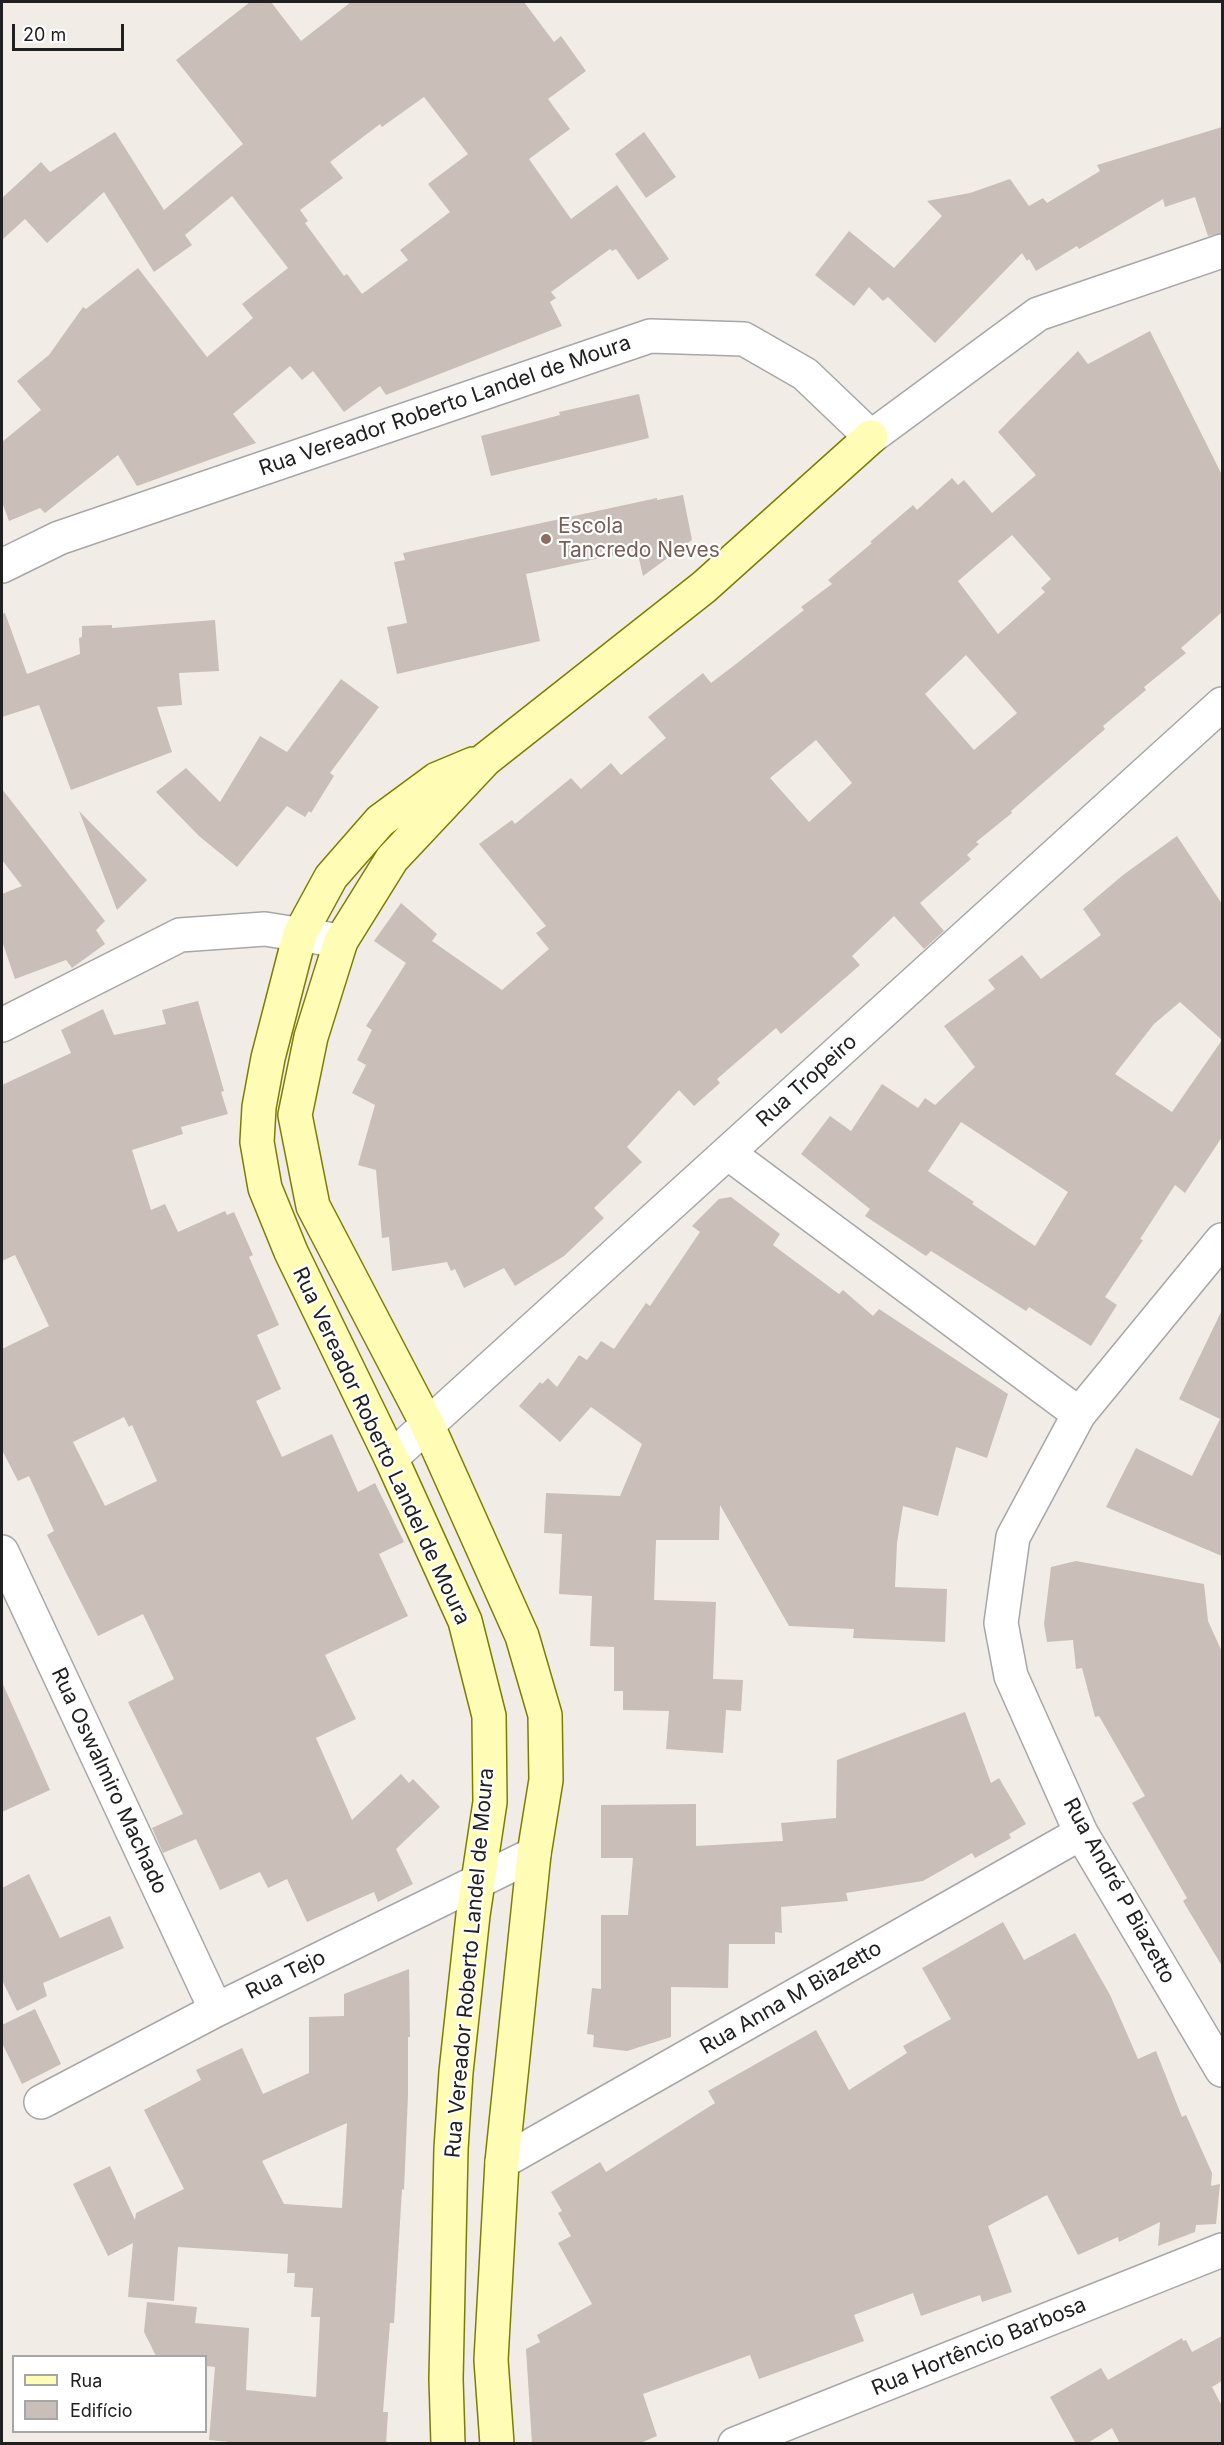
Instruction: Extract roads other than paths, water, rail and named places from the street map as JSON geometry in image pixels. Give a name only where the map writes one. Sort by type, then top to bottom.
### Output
[{"type":"street","name":"Rua Vereador Roberto Landel de Moura","points":[[497,2444],[490,2360],[502,2162],[534,1854],[546,1780],[545,1715],[522,1636],[428,1426],[313,1206],[296,1116],[311,1037],[341,941],[392,859],[486,759],[522,733],[704,587],[871,437],[1038,314],[1222,251]]},
{"type":"street","name":"Rua Vereador Roberto Landel de Moura","points":[[2,566],[58,538],[651,336],[744,339],[805,374],[871,437]]},
{"type":"street","name":"Rua Tropeiro","points":[[391,1458],[1222,704]]},
{"type":"street","name":"Rua Vereador Roberto Landel de Moura","points":[[448,2444],[446,2379],[451,2149],[456,2072],[478,1882],[490,1802],[489,1716],[465,1621],[391,1458],[291,1252],[265,1188],[257,1142],[259,1107],[268,1059],[300,934],[331,877],[380,821],[437,779],[486,759]]},
{"type":"street","points":[[2,1025],[180,935],[265,929],[341,941]]},
{"type":"street","points":[[728,1153],[1079,1414]]},
{"type":"street","name":"Rua André P Biazetto","points":[[1222,1240],[1079,1414],[1013,1537],[1001,1623],[1011,1676],[1081,1833],[1222,2070]]},
{"type":"street","name":"Rua Oswalmiro Machado","points":[[2,1552],[216,2010]]},
{"type":"street","name":"Rua Anna M Biazetto","points":[[502,2162],[1081,1833]]},
{"type":"street","name":"Rua Tejo","points":[[41,2102],[216,2010],[534,1854]]},
{"type":"street","name":"Rua Hortêncio Barbosa","points":[[735,2444],[1222,2250]]},
{"type":"place","name":"Escola Tancredo Neves","points":[[546,539]]}]
